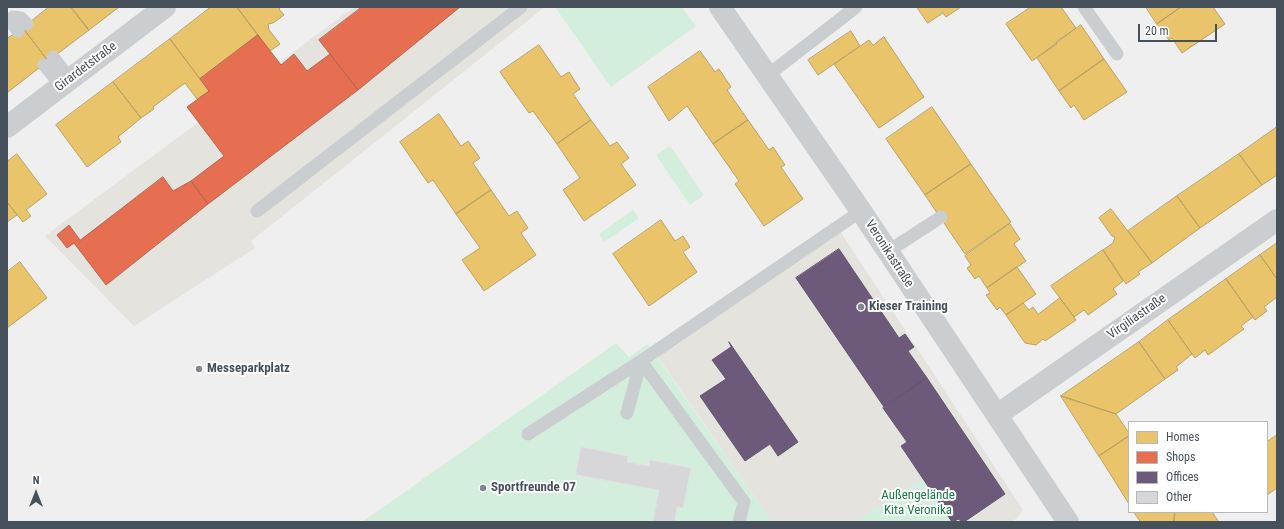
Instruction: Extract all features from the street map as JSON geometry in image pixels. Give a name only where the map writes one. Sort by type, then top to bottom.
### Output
[{"type":"street","name":"Girardetstraße","points":[[7,127],[165,7]]},
{"type":"street","name":"Veronikastraße","points":[[720,7],[861,211],[1068,522]]},
{"type":"street","name":"Virgiliastraße","points":[[997,415],[1277,220]]},
{"type":"lane","points":[[257,211],[521,7]]},
{"type":"lane","points":[[768,75],[856,7]]},
{"type":"lane","points":[[1084,7],[1117,54]]},
{"type":"lane","points":[[10,14],[21,18],[22,28]]},
{"type":"lane","points":[[48,61],[66,83]]},
{"type":"lane","points":[[528,434],[641,361],[861,211]]},
{"type":"lane","points":[[887,252],[941,217]]},
{"type":"lane","points":[[627,412],[641,361]]},
{"type":"lane","points":[[641,361],[744,502],[740,522]]},
{"type":"shaded area","points":[[354,7],[545,7],[251,241],[255,248],[134,326],[45,236]]},
{"type":"shaded area","points":[[838,228],[1023,510],[1013,522],[772,522],[655,353]]},
{"type":"green space","points":[[555,7],[682,7],[696,26],[611,87]]},
{"type":"green space","points":[[670,146],[704,195],[690,205],[656,155]]},
{"type":"green space","points":[[633,210],[639,218],[604,242],[599,234]]},
{"type":"green space","points":[[616,343],[629,357],[648,344],[772,522],[362,522]]},
{"type":"green space","name":"Außengelände Kita Veronika","points":[[924,479],[952,522],[857,521],[909,487]]},
{"type":"building: Homes","points":[[49,7],[71,7],[89,30],[48,61],[23,28]]},
{"type":"building: Homes","points":[[71,7],[119,7],[89,30]]},
{"type":"building: Homes","points":[[211,7],[237,7],[258,35],[200,79],[170,39]]},
{"type":"building: Homes","points":[[237,7],[281,7],[279,9],[284,15],[273,23],[268,24],[269,30],[280,44],[270,51]]},
{"type":"building: Homes","points":[[917,7],[961,7],[946,17],[943,13],[928,23]]},
{"type":"building: Homes","points":[[1031,7],[1061,7],[1076,28],[1056,42],[1057,44],[1032,61],[1006,24]]},
{"type":"building: Homes","points":[[1146,7],[1181,7],[1157,24]]},
{"type":"building: Homes","points":[[1181,7],[1213,7],[1225,24],[1182,53],[1172,38],[1169,40],[1157,24]]},
{"type":"building: Homes","points":[[1081,25],[1104,59],[1059,91],[1037,58]]},
{"type":"building: Homes","points":[[23,28],[48,61],[8,92],[7,39]]},
{"type":"building: Homes","points":[[851,31],[860,46],[818,75],[808,60]]},
{"type":"building: Homes","points":[[884,37],[924,97],[879,128],[834,64],[869,40],[873,45]]},
{"type":"building: Homes","points":[[170,39],[209,91],[197,99],[185,83],[141,118],[113,82]]},
{"type":"building: Homes","points":[[539,45],[561,77],[569,72],[580,89],[573,94],[591,120],[557,144],[533,111],[529,113],[500,72]]},
{"type":"building: Homes","points":[[700,51],[715,72],[719,69],[731,87],[727,90],[748,120],[713,144],[687,106],[669,121],[648,87]]},
{"type":"building: Homes","points":[[1104,59],[1127,92],[1084,120],[1074,105],[1071,108],[1059,91]]},
{"type":"building: Homes","points":[[113,82],[141,118],[118,137],[121,142],[87,167],[56,125]]},
{"type":"building: Homes","points":[[932,107],[971,164],[925,195],[886,139]]},
{"type":"building: Homes","points":[[439,114],[461,146],[468,141],[480,158],[473,163],[491,190],[456,214],[433,180],[428,183],[400,142]]},
{"type":"building: Homes","points":[[591,120],[610,146],[617,142],[629,158],[621,164],[636,185],[584,221],[563,190],[580,178],[557,144]]},
{"type":"building: Homes","points":[[748,120],[769,150],[773,147],[785,165],[781,167],[803,199],[764,226],[735,184],[739,181],[713,144]]},
{"type":"building: Homes","points":[[1277,127],[1277,175],[1262,185],[1239,154]]},
{"type":"building: Homes","points":[[17,154],[47,194],[26,210],[31,216],[23,222],[7,202],[7,162]]},
{"type":"building: Homes","points":[[1239,154],[1262,185],[1200,228],[1177,196]]},
{"type":"building: Homes","points":[[971,164],[1011,222],[965,254],[925,195]]},
{"type":"building: Homes","points":[[491,190],[509,216],[517,211],[528,228],[521,233],[536,255],[484,291],[462,260],[480,248],[456,214]]},
{"type":"building: Homes","points":[[1177,196],[1200,228],[1152,263],[1128,231]]},
{"type":"building: Homes","points":[[7,202],[17,215],[7,222]]},
{"type":"building: Homes","points":[[1111,209],[1152,263],[1138,272],[1140,274],[1126,284],[1103,250],[1113,243],[1115,237],[1112,236],[1099,218]]},
{"type":"building: Homes","points":[[661,220],[675,241],[683,236],[690,247],[683,252],[697,272],[649,306],[613,254]]},
{"type":"building: Homes","points":[[1010,224],[1020,239],[1014,244],[1026,261],[987,288],[979,276],[975,279],[967,268],[971,265],[965,256]]},
{"type":"building: Homes","points":[[1277,243],[1277,279],[1260,255]]},
{"type":"building: Homes","points":[[1103,250],[1123,281],[1113,289],[1117,294],[1088,315],[1084,310],[1074,317],[1051,286]]},
{"type":"building: Homes","points":[[1260,255],[1277,279],[1277,297],[1264,307],[1267,311],[1255,320],[1226,279]]},
{"type":"building: Homes","points":[[20,262],[47,298],[7,328],[7,272]]},
{"type":"building: Homes","points":[[1017,267],[1036,294],[1006,315],[1000,307],[997,310],[986,295],[990,293],[987,288]]},
{"type":"building: Homes","points":[[1226,279],[1253,317],[1241,326],[1244,329],[1208,355],[1205,350],[1195,358],[1168,320]]},
{"type":"building: Homes","points":[[1060,298],[1076,320],[1045,341],[1043,339],[1036,345],[1025,343],[1006,315],[1023,303],[1029,310],[1033,307],[1038,314]]},
{"type":"building: Homes","points":[[1168,320],[1192,354],[1176,367],[1178,370],[1165,379],[1139,342]]},
{"type":"building: Homes","points":[[1139,342],[1165,379],[1116,414],[1061,396]]},
{"type":"building: Homes","points":[[1061,396],[1116,414],[1128,432],[1128,437],[1099,456]]},
{"type":"building: Homes","points":[[1277,435],[1277,488],[1268,494],[1268,441]]},
{"type":"building: Homes","points":[[1128,437],[1128,502],[1099,456]]},
{"type":"building: Homes","points":[[1135,513],[1175,513],[1174,522],[1141,522]]},
{"type":"building: Homes","points":[[1175,513],[1213,513],[1219,522],[1174,522]]},
{"type":"building: Shops","points":[[362,7],[460,7],[358,90],[319,40]]},
{"type":"building: Shops","points":[[258,35],[281,65],[294,54],[307,71],[330,54],[358,90],[208,204],[191,181],[224,156],[187,107],[209,91],[200,79]]},
{"type":"building: Shops","points":[[163,177],[173,191],[191,181],[208,204],[106,285],[74,243],[67,248],[57,235],[69,225],[80,240]]},
{"type":"building: Offices","points":[[839,249],[899,338],[905,334],[914,347],[908,351],[927,378],[884,407],[796,278]]},
{"type":"building: Offices","points":[[729,342],[798,442],[778,456],[770,444],[745,461],[700,396],[726,379],[712,360],[731,347]]},
{"type":"building: Offices","points":[[927,378],[1005,494],[964,522],[961,522],[959,519],[952,522],[901,446],[907,442],[883,408]]},
{"type":"building: Other","name":"Sportfreunde 07","points":[[581,447],[628,456],[627,462],[649,466],[650,460],[691,468],[683,508],[677,507],[675,522],[653,522],[659,490],[576,475]]},
{"type":"place","name":"Kieser Training","points":[[861,307]]},
{"type":"place","name":"Messeparkplatz","points":[[199,369]]},
{"type":"place","name":"Sportfreunde 07","points":[[483,488]]}]
